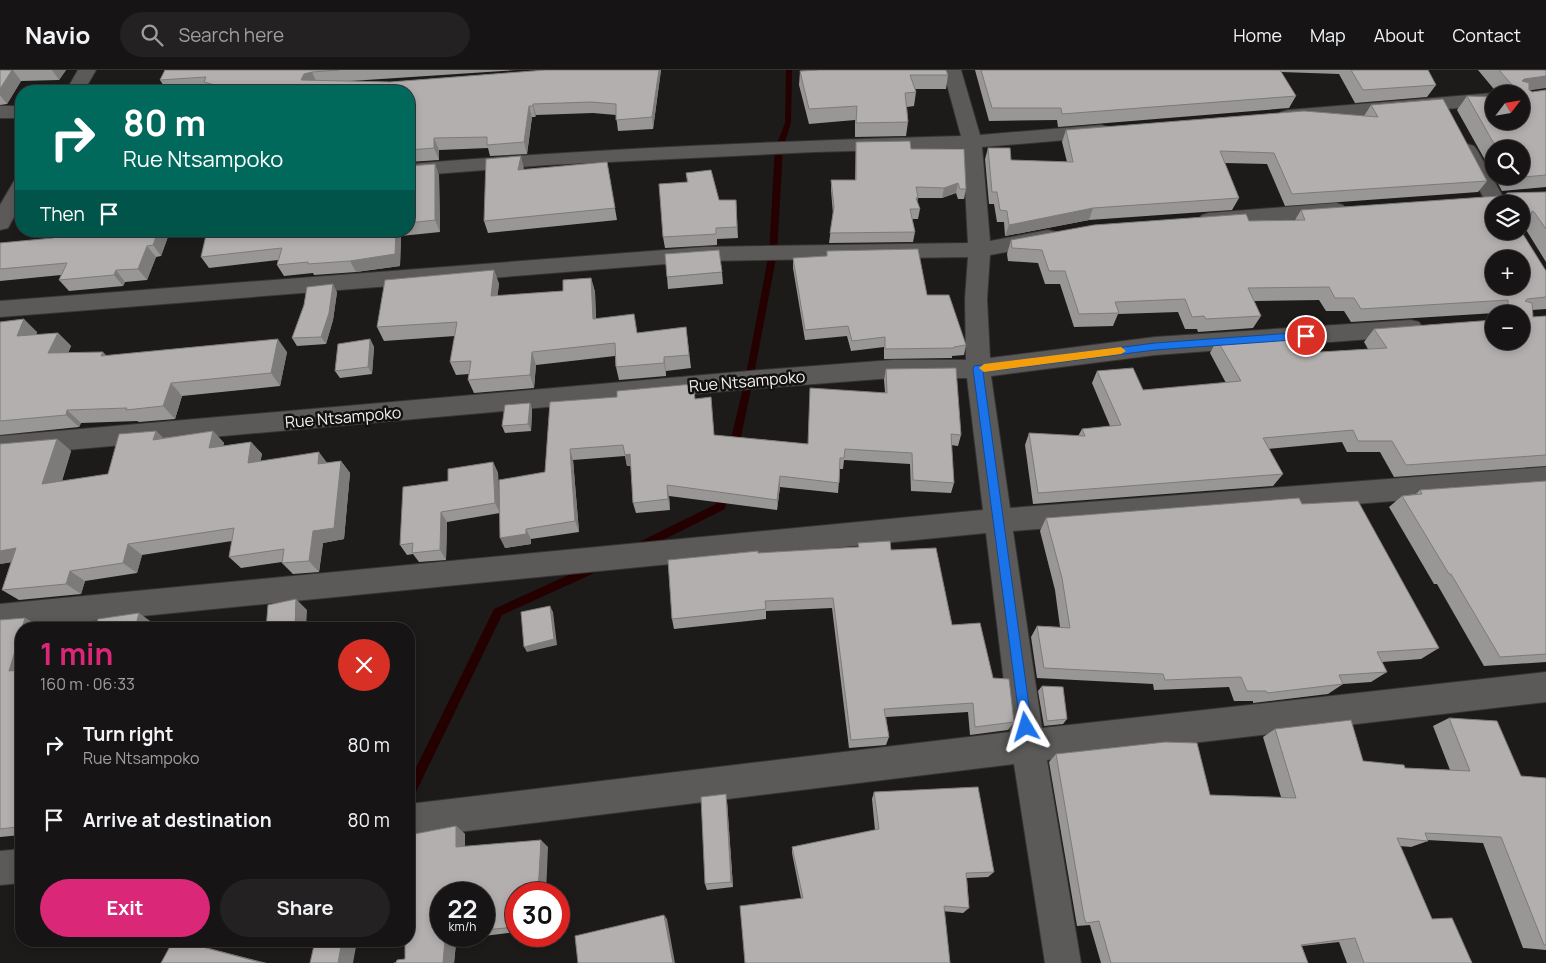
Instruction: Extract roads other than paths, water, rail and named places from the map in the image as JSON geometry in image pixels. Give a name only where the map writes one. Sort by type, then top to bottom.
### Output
[{"type":"street","points":[[78,85],[87,70]]},
{"type":"street","points":[[952,70],[972,142],[979,250],[976,299],[978,369],[1028,746],[1063,963]]},
{"type":"street","points":[[1437,95],[1451,120]]},
{"type":"street","points":[[1268,118],[1437,95],[1485,98]]},
{"type":"street","points":[[0,112],[15,112]]},
{"type":"street","points":[[415,170],[557,158],[814,146],[972,142],[1120,130]]},
{"type":"street","points":[[1461,138],[1485,195]]},
{"type":"street","points":[[0,223],[14,198]]},
{"type":"street","points":[[1188,221],[1356,209]]},
{"type":"street","points":[[0,310],[704,254],[979,250],[1070,233]]},
{"type":"street","name":"Rue Ntsampoko","points":[[0,446],[758,379],[892,369],[978,369],[1155,346],[1437,326]]},
{"type":"street","points":[[0,616],[999,520],[1546,478]]},
{"type":"street","points":[[415,820],[1028,746],[1546,687]]},
{"type":"street","points":[[0,868],[15,867]]},
{"type":"waterway","points":[[733,451],[749,380],[773,253],[779,148],[788,123],[789,70]]},
{"type":"waterway","points":[[637,548],[721,506],[724,489]]},
{"type":"waterway","points":[[415,782],[498,612],[597,567]]}]
